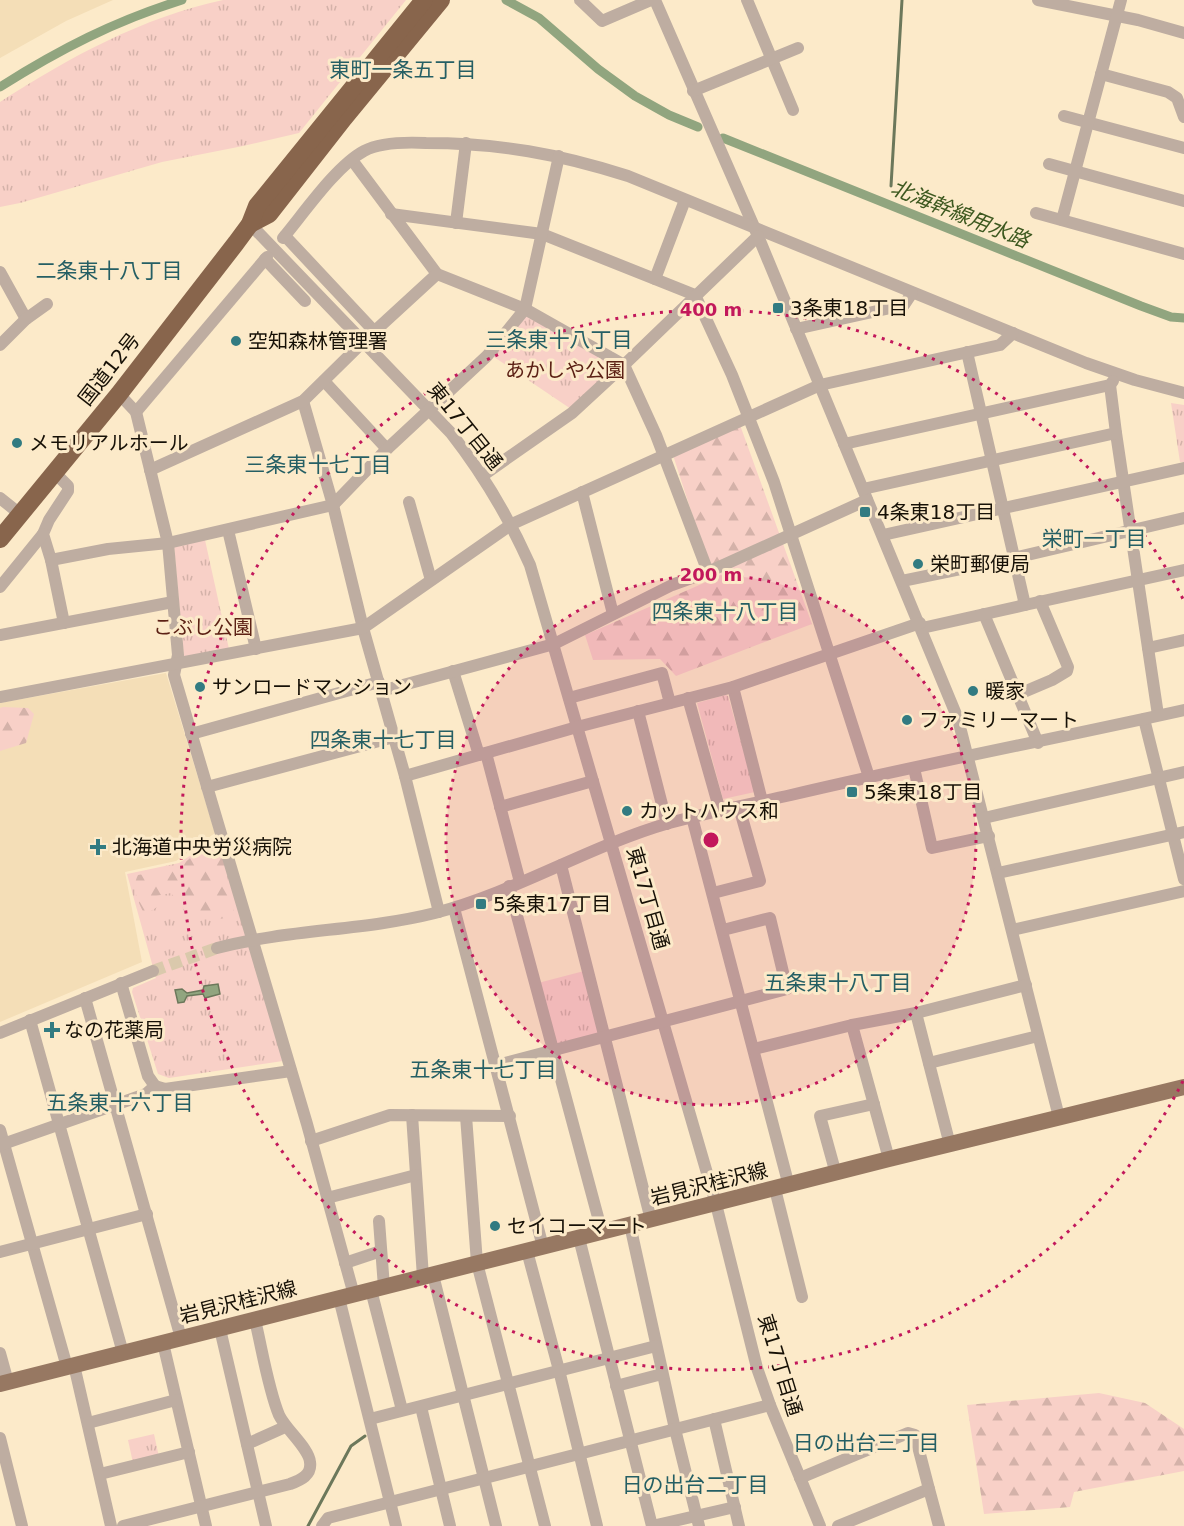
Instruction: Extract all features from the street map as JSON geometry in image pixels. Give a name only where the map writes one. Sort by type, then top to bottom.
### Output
[{"type":"highway","name":"国道12号","points":[[250,224],[269,214],[327,129],[424,0]]},
{"type":"highway","name":"国道12号","points":[[0,539],[118,394],[250,224],[257,206],[309,141],[344,118],[441,0]]},
{"type":"main road","name":"岩見沢桂沢線","points":[[4,1383],[1184,1087]]},
{"type":"street","points":[[580,0],[602,21],[653,0],[755,231],[952,702],[969,756],[1059,1117]]},
{"type":"street","points":[[747,0],[793,110]]},
{"type":"street","points":[[1038,0],[1118,16],[1184,33]]},
{"type":"street","points":[[1062,220],[1121,0]]},
{"type":"street","points":[[693,91],[798,48]]},
{"type":"street","points":[[1101,74],[1168,92],[1177,98],[1184,117]]},
{"type":"street","points":[[1064,116],[1184,148]]},
{"type":"street","points":[[374,331],[284,237],[333,178],[352,160],[374,146],[413,142],[466,143],[512,147],[559,156],[628,176],[755,231],[1119,375],[1184,393]]},
{"type":"street","points":[[456,223],[466,143]]},
{"type":"street","points":[[51,560],[108,549],[168,543],[333,505],[387,449],[487,356],[525,309],[559,156]]},
{"type":"street","points":[[352,160],[437,274],[525,309],[624,366],[664,455],[708,572]]},
{"type":"street","points":[[1049,164],[1184,201]]},
{"type":"street","points":[[655,279],[685,200]]},
{"type":"street","points":[[1036,213],[1184,254]]},
{"type":"street","points":[[392,214],[542,234],[695,295],[732,375],[774,482],[869,777]]},
{"type":"street","name":"東17丁目通","points":[[250,224],[430,410],[458,442],[512,524],[530,565],[716,1204],[755,1358],[770,1405],[820,1526]]},
{"type":"street","points":[[482,476],[572,413],[624,366],[755,231]]},
{"type":"street","points":[[136,412],[266,258],[305,301]]},
{"type":"street","points":[[0,272],[26,319]]},
{"type":"street","points":[[150,470],[303,401],[374,331],[437,274]]},
{"type":"street","points":[[796,329],[904,304],[912,293]]},
{"type":"street","points":[[0,345],[26,319],[47,304]]},
{"type":"street","points":[[0,697],[363,628],[512,524],[582,492],[820,386],[1000,345],[1013,333]]},
{"type":"street","points":[[967,352],[1025,605]]},
{"type":"street","points":[[844,444],[1110,385],[1119,375]]},
{"type":"street","points":[[324,381],[387,449]]},
{"type":"street","points":[[1110,385],[1158,715]]},
{"type":"street","points":[[118,394],[136,412],[168,543],[178,655],[174,675],[253,939],[345,1263],[347,1296],[370,1419],[396,1526]]},
{"type":"street","points":[[303,401],[333,505],[363,628],[405,776],[440,912]]},
{"type":"street","points":[[191,734],[453,671],[554,644],[672,585],[791,536],[865,494],[1116,433]]},
{"type":"street","points":[[883,535],[1184,468]]},
{"type":"street","points":[[0,587],[43,534],[49,520],[68,491],[68,486],[54,472]]},
{"type":"street","points":[[582,492],[614,614]]},
{"type":"street","points":[[0,498],[20,514]]},
{"type":"street","points":[[409,502],[431,580]]},
{"type":"street","points":[[902,581],[1014,558],[1184,518]]},
{"type":"street","points":[[228,530],[256,649]]},
{"type":"street","points":[[43,534],[51,560],[64,623]]},
{"type":"street","points":[[405,776],[577,727],[734,687],[921,625],[984,614],[1184,570]]},
{"type":"street","points":[[1019,694],[1052,681],[1067,671],[1068,667],[1040,601]]},
{"type":"street","points":[[0,635],[173,602]]},
{"type":"street","points":[[984,614],[1038,743]]},
{"type":"street","points":[[1148,648],[1184,640]]},
{"type":"street","points":[[453,671],[501,807],[515,884],[553,1050],[602,1232]]},
{"type":"street","points":[[568,698],[662,673],[670,703]]},
{"type":"street","points":[[734,687],[762,801]]},
{"type":"street","points":[[688,698],[720,811]]},
{"type":"street","points":[[217,948],[253,939],[392,922],[440,912],[515,884],[611,843],[692,817],[1184,710]]},
{"type":"street","points":[[638,711],[667,824]]},
{"type":"street","points":[[1144,719],[1158,777],[1178,833],[1184,879]]},
{"type":"street","points":[[207,787],[394,737]]},
{"type":"street","points":[[914,768],[932,848],[989,836]]},
{"type":"street","points":[[984,818],[1184,772]]},
{"type":"street","points":[[501,807],[593,781]]},
{"type":"street","points":[[713,893],[760,881],[739,807]]},
{"type":"street","points":[[692,817],[754,1049],[802,1298]]},
{"type":"street","points":[[998,873],[1178,833]]},
{"type":"street","points":[[561,865],[651,1220]]},
{"type":"street","points":[[1012,930],[1184,891]]},
{"type":"street","points":[[454,908],[510,1116],[559,1371],[597,1526]]},
{"type":"street","points":[[497,1065],[787,989],[770,918],[723,930]]},
{"type":"street","points":[[0,1033],[153,971]]},
{"type":"street","points":[[121,983],[148,1076],[155,1086],[165,1089],[291,1071]]},
{"type":"street","points":[[754,1049],[852,1025],[916,1013],[1026,985]]},
{"type":"street","points":[[85,998],[181,1338]]},
{"type":"street","points":[[916,1013],[950,1145]]},
{"type":"street","points":[[30,1020],[123,1353]]},
{"type":"street","points":[[852,1025],[890,1159]]},
{"type":"street","points":[[929,1063],[1038,1036]]},
{"type":"street","points":[[2,1144],[146,1094],[155,1086]]},
{"type":"street","points":[[836,1174],[820,1116],[874,1104]]},
{"type":"street","points":[[311,1141],[390,1115],[510,1116]]},
{"type":"street","points":[[412,1115],[416,1175],[428,1276],[464,1396],[496,1526]]},
{"type":"street","points":[[466,1116],[477,1263],[545,1526]]},
{"type":"street","points":[[0,1130],[2,1144],[88,1424],[111,1526]]},
{"type":"street","points":[[327,1198],[416,1175]]},
{"type":"street","points":[[0,1252],[147,1214]]},
{"type":"street","points":[[379,1221],[381,1251],[378,1289],[402,1410]]},
{"type":"street","points":[[630,1226],[662,1374],[698,1521]]},
{"type":"street","points":[[579,1238],[652,1526],[698,1521],[735,1507]]},
{"type":"street","points":[[345,1263],[381,1251]]},
{"type":"street","points":[[123,1526],[140,1524],[300,1481],[306,1476],[310,1469],[310,1462],[306,1453],[285,1427],[277,1409],[255,1320]]},
{"type":"street","points":[[220,1329],[266,1526]]},
{"type":"street","points":[[163,1343],[206,1526]]},
{"type":"street","points":[[370,1419],[656,1346]]},
{"type":"street","points":[[0,1353],[4,1383]]},
{"type":"street","points":[[616,1386],[662,1374]]},
{"type":"street","points":[[88,1424],[176,1400]]},
{"type":"street","points":[[322,1526],[328,1518],[390,1501],[770,1405]]},
{"type":"street","points":[[421,1407],[450,1526]]},
{"type":"street","points":[[714,1419],[739,1526]]},
{"type":"street","points":[[247,1444],[285,1427]]},
{"type":"street","points":[[800,1478],[908,1433],[915,1435],[939,1526]]},
{"type":"street","points":[[0,1438],[22,1526]]},
{"type":"street","points":[[100,1474],[189,1452]]},
{"type":"street","points":[[838,1526],[929,1489]]},
{"type":"shaded area","points":[[0,0],[113,0],[66,21],[0,58]]},
{"type":"shaded area","name":"北海道中央労災病院","points":[[166,673],[215,833],[176,861],[125,872],[142,962],[0,1022],[0,703]]},
{"type":"shaded area","points":[[218,984],[220,994],[205,998],[203,994],[187,996],[184,1002],[178,1003],[175,990],[182,989],[187,993],[203,990],[204,986]]},
{"type":"green space","points":[[223,0],[406,0],[299,133],[162,162],[0,207],[0,102],[79,55],[135,28],[193,7]]},
{"type":"green space","name":"あかしや公園","points":[[526,313],[618,366],[571,409],[491,355]]},
{"type":"green space","points":[[1171,403],[1184,405],[1184,462],[1180,462]]},
{"type":"green space","points":[[740,425],[812,624],[676,676],[660,659],[593,660],[585,635],[713,579],[672,452]]},
{"type":"green space","name":"こぶし公園","points":[[205,540],[229,649],[184,658],[174,546]]},
{"type":"green space","points":[[728,696],[755,792],[723,799],[697,703]]},
{"type":"green space","points":[[0,708],[28,708],[34,714],[26,743],[0,751]]},
{"type":"green space","points":[[217,838],[283,1061],[169,1078],[158,1074],[132,992],[133,988],[156,978],[127,874],[179,863]]},
{"type":"green space","points":[[209,841],[221,845],[234,912],[231,917],[219,919],[188,915],[171,893],[156,896],[160,905],[145,915],[135,890],[138,875],[179,868]]},
{"type":"green space","points":[[584,971],[600,1034],[555,1046],[538,983]]},
{"type":"green space","points":[[1099,1393],[1145,1403],[1184,1429],[1184,1471],[1074,1492],[1070,1507],[984,1514],[967,1405]]},
{"type":"green space","points":[[154,1434],[159,1457],[133,1463],[128,1440]]},
{"type":"waterway","name":"北海幹線用水路","points":[[0,87],[88,37],[182,0]]},
{"type":"waterway","name":"北海幹線用水路","points":[[506,0],[539,18],[598,69],[635,96],[669,115],[698,127]]},
{"type":"waterway","points":[[891,186],[902,0]]},
{"type":"waterway","name":"北海幹線用水路","points":[[723,138],[1141,306],[1171,317],[1184,318]]},
{"type":"waterway","points":[[308,1526],[351,1446],[365,1436]]},
{"type":"tunnel","points":[[153,971],[217,948]]},
{"type":"place","name":"3条東18丁目","points":[[778,308]]},
{"type":"place","name":"空知森林管理署","points":[[236,341]]},
{"type":"place","name":"メモリアルホール","points":[[17,443]]},
{"type":"place","name":"4条東18丁目","points":[[865,512]]},
{"type":"place","name":"栄町郵便局","points":[[918,564]]},
{"type":"place","name":"サンロードマンション","points":[[200,687]]},
{"type":"place","name":"暖家","points":[[973,691]]},
{"type":"place","name":"ファミリーマート","points":[[907,720]]},
{"type":"place","name":"5条東18丁目","points":[[852,792]]},
{"type":"place","name":"カットハウス和","points":[[627,811]]},
{"type":"place","name":"北海道中央労災病院","points":[[98,847]]},
{"type":"place","name":"5条東17丁目","points":[[481,904]]},
{"type":"place","name":"なの花薬局","points":[[52,1030]]},
{"type":"place","name":"セイコーマート","points":[[495,1226]]},
{"type":"district","name":"東町一条五丁目","points":[[403,70]]},
{"type":"district","name":"二条東十八丁目","points":[[109,271]]},
{"type":"district","name":"三条東十八丁目","points":[[559,340]]},
{"type":"district","name":"三条東十七丁目","points":[[318,465]]},
{"type":"district","name":"栄町一丁目","points":[[1094,539]]},
{"type":"district","name":"四条東十八丁目","points":[[725,612]]},
{"type":"district","name":"四条東十七丁目","points":[[383,740]]},
{"type":"district","name":"五条東十八丁目","points":[[838,983]]},
{"type":"district","name":"五条東十七丁目","points":[[483,1070]]},
{"type":"district","name":"五条東十六丁目","points":[[120,1103]]},
{"type":"district","name":"日の出台三丁目","points":[[866,1443]]},
{"type":"district","name":"日の出台二丁目","points":[[695,1485]]}]
